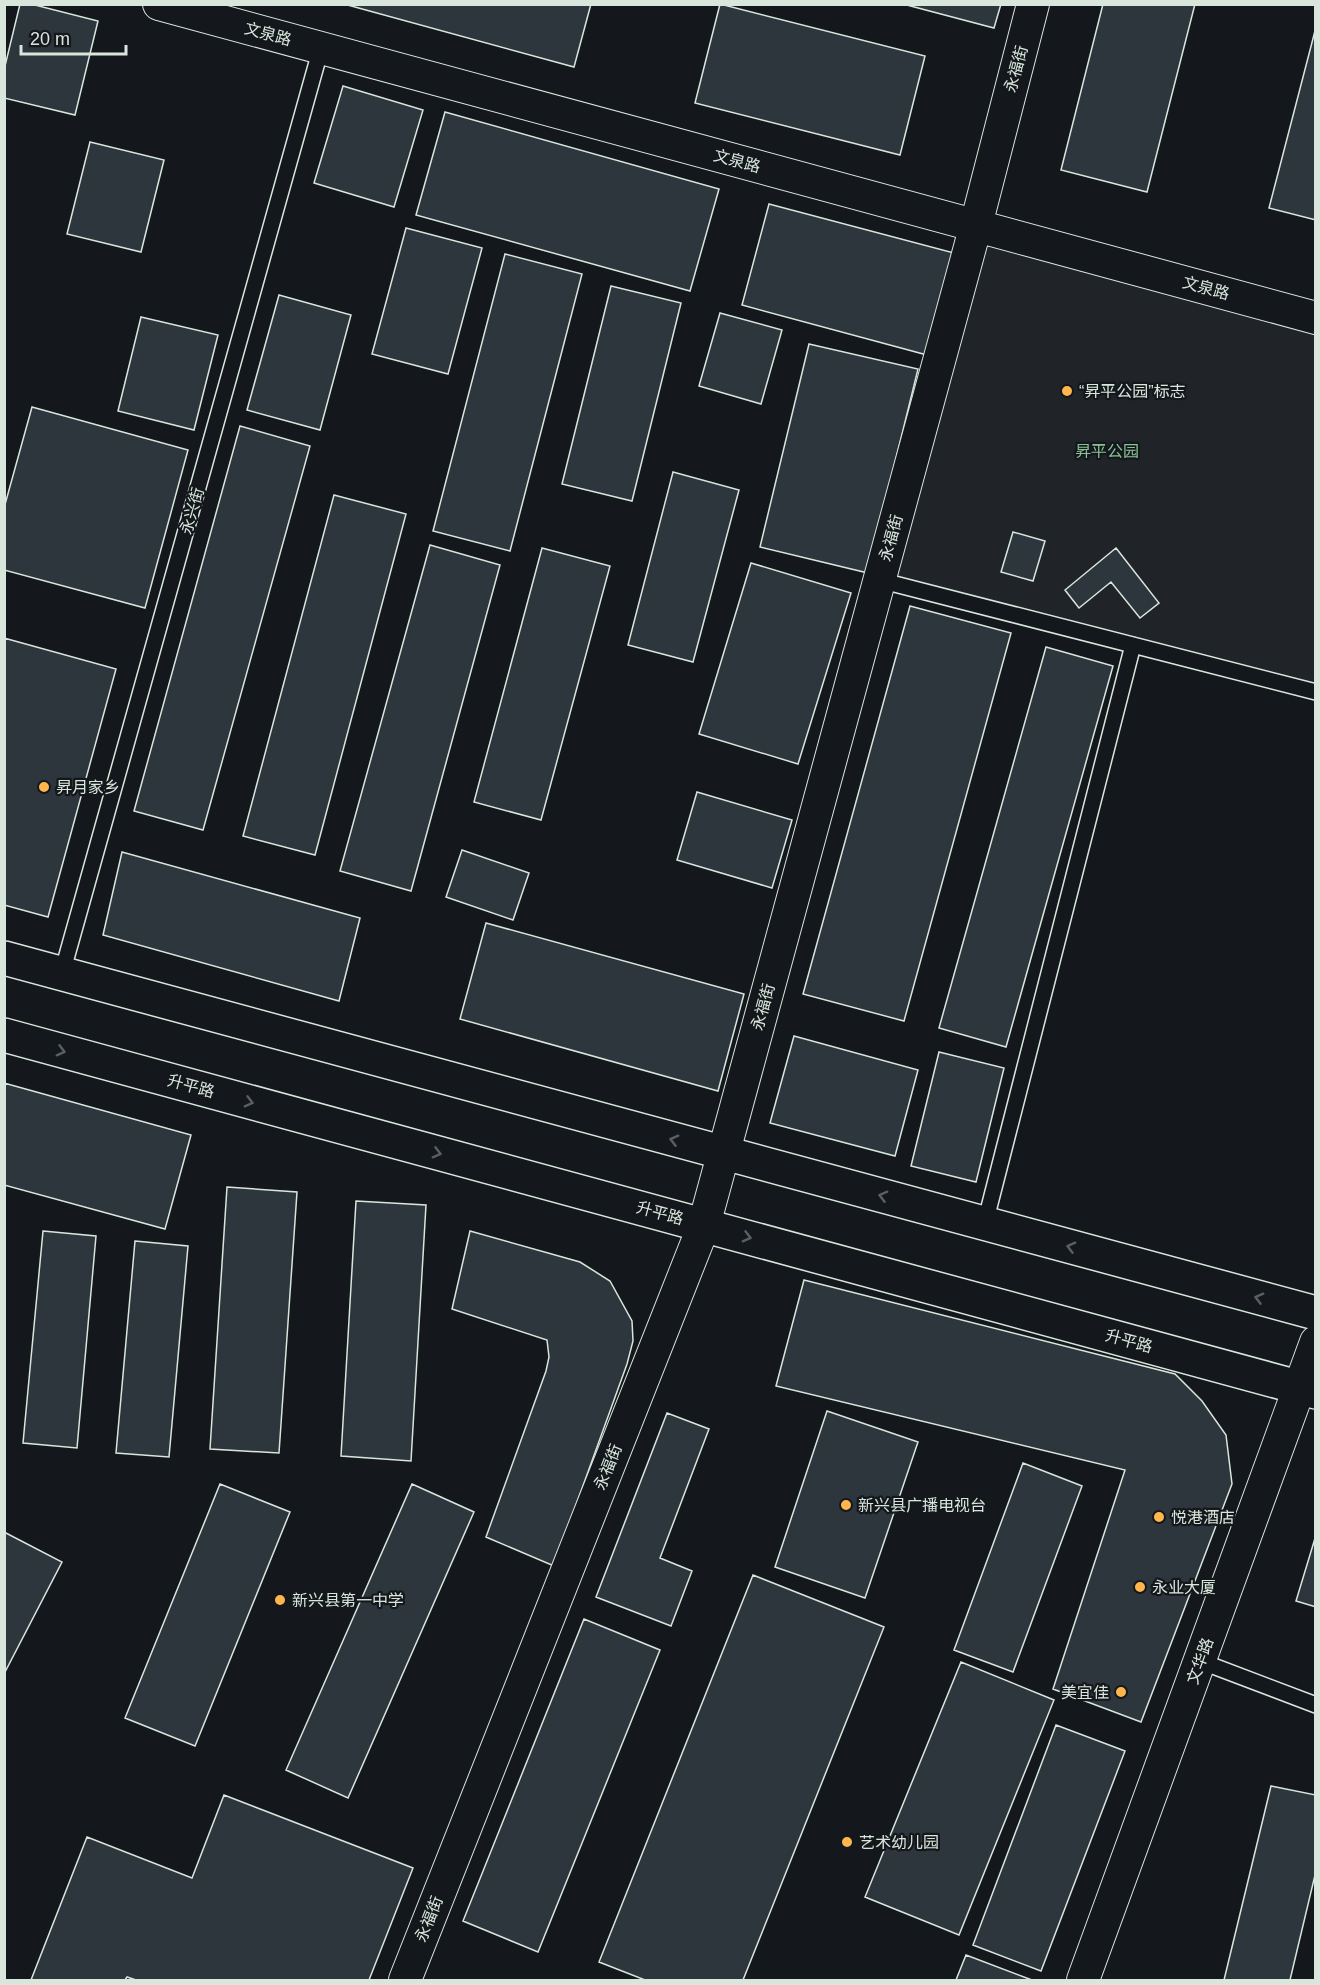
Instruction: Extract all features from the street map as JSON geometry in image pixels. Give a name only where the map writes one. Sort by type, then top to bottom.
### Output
[{"type":"street","name":"永福街","points":[[405,1980],[704,1226],[976,225],[1033,4]]},
{"type":"street","name":"文泉路","points":[[179,7],[321,48],[1316,318]]},
{"type":"street","points":[[4,958],[1316,1314]]},
{"type":"street","name":"升平路","points":[[4,1035],[1307,1389]]},
{"type":"street","name":"文华路","points":[[1083,1980],[1200,1661],[1307,1389],[1316,1341]]},
{"type":"lane","name":"永兴街","points":[[62,973],[321,48]]},
{"type":"lane","points":[[879,580],[1316,692]]},
{"type":"lane","points":[[985,1223],[1133,645]]},
{"type":"lane","points":[[1200,1661],[1316,1705]]},
{"type":"green space","name":"昇平公园","points":[[976,225],[1315,318],[1315,692],[879,580]]},
{"type":"building","points":[[20,4],[31,4],[98,21],[75,115],[4,98],[4,70]]},
{"type":"building","points":[[344,4],[591,4],[574,67]]},
{"type":"building","points":[[720,4],[925,56],[900,155],[695,103]]},
{"type":"building","points":[[903,4],[1001,4],[994,28]]},
{"type":"building","points":[[1103,4],[1195,4],[1147,192],[1061,170]]},
{"type":"building","points":[[1316,27],[1316,220],[1269,208]]},
{"type":"building","points":[[343,86],[423,110],[394,207],[314,183]]},
{"type":"building","points":[[445,112],[719,189],[690,291],[416,215]]},
{"type":"building","points":[[90,142],[164,160],[141,252],[67,234]]},
{"type":"building","points":[[769,204],[954,253],[927,355],[742,305]]},
{"type":"building","points":[[406,228],[482,248],[448,374],[372,354]]},
{"type":"building","points":[[505,254],[582,274],[510,551],[433,531]]},
{"type":"building","points":[[611,286],[681,303],[632,501],[562,484]]},
{"type":"building","points":[[279,295],[351,315],[320,430],[247,410]]},
{"type":"building","points":[[720,313],[782,330],[761,404],[699,386]]},
{"type":"building","points":[[141,317],[218,335],[194,430],[118,411]]},
{"type":"building","points":[[809,344],[918,369],[868,573],[760,547]]},
{"type":"building","points":[[32,407],[188,450],[145,608],[4,570],[4,508]]},
{"type":"building","points":[[240,426],[310,446],[203,830],[134,811]]},
{"type":"building","points":[[673,472],[739,490],[693,662],[628,645]]},
{"type":"building","points":[[334,495],[406,514],[315,855],[243,836]]},
{"type":"building","points":[[1013,532],[1045,541],[1033,581],[1001,572]]},
{"type":"building","points":[[430,545],[500,565],[411,891],[340,871]]},
{"type":"building","points":[[542,548],[610,566],[541,820],[474,802]]},
{"type":"building","points":[[1116,548],[1159,603],[1140,618],[1111,582],[1079,608],[1065,590]]},
{"type":"building","points":[[751,563],[851,593],[798,764],[699,734]]},
{"type":"building","points":[[910,606],[1011,633],[904,1021],[803,994]]},
{"type":"building","name":"昇月家乡","points":[[4,638],[116,669],[48,917],[4,905]]},
{"type":"building","points":[[1046,647],[1113,666],[1006,1047],[939,1028]]},
{"type":"building","points":[[697,792],[792,820],[772,888],[677,860]]},
{"type":"building","points":[[462,850],[529,873],[513,920],[446,897]]},
{"type":"building","points":[[122,852],[360,918],[339,1001],[103,935]]},
{"type":"building","points":[[486,923],[744,994],[718,1091],[460,1019]]},
{"type":"building","points":[[794,1036],[918,1070],[895,1156],[770,1123]]},
{"type":"building","points":[[939,1052],[1004,1068],[976,1182],[911,1166]]},
{"type":"building","points":[[4,1083],[191,1135],[165,1229],[4,1185]]},
{"type":"building","points":[[227,1187],[297,1192],[279,1453],[210,1449]]},
{"type":"building","points":[[356,1201],[426,1205],[411,1461],[341,1456]]},
{"type":"building","points":[[43,1231],[96,1236],[77,1448],[23,1443]]},
{"type":"building","points":[[470,1231],[580,1262],[610,1281],[632,1321],[633,1341],[627,1364],[554,1566],[486,1537],[549,1357],[547,1340],[452,1309]]},
{"type":"building","points":[[135,1241],[188,1246],[169,1457],[116,1453]]},
{"type":"building","name":"永业大厦","points":[[804,1280],[1175,1374],[1202,1401],[1226,1435],[1232,1484],[1141,1722],[1053,1689],[1125,1470],[776,1386]]},
{"type":"building","name":"新兴县广播电视台","points":[[827,1411],[918,1442],[865,1598],[775,1567]]},
{"type":"building","points":[[667,1413],[709,1429],[660,1558],[692,1571],[671,1626],[596,1597]]},
{"type":"building","points":[[1023,1463],[1082,1486],[1013,1672],[954,1650]]},
{"type":"building","points":[[220,1484],[290,1512],[195,1746],[125,1718]]},
{"type":"building","points":[[412,1484],[474,1512],[348,1798],[286,1770]]},
{"type":"building","points":[[4,1532],[62,1562],[5,1672],[4,1672]]},
{"type":"building","points":[[1316,1535],[1316,1607],[1296,1601]]},
{"type":"building","points":[[753,1575],[884,1627],[743,1980],[645,1980],[599,1962]]},
{"type":"building","points":[[584,1619],[660,1650],[538,1952],[463,1921]]},
{"type":"building","points":[[961,1662],[1054,1700],[959,1935],[865,1897]]},
{"type":"building","points":[[1056,1725],[1125,1751],[1041,1971],[973,1945]]},
{"type":"building","points":[[1271,1786],[1316,1795],[1316,1871],[1290,1980],[1224,1980]]},
{"type":"building","points":[[224,1795],[413,1868],[369,1980],[136,1980],[127,1977],[125,1980],[31,1980],[87,1837],[192,1878]]},
{"type":"building","points":[[966,1955],[1032,1980],[956,1980]]},
{"type":"place","name":"“昇平公园”标志","points":[[1067,391]]},
{"type":"place","name":"昇月家乡","points":[[44,787]]},
{"type":"place","name":"新兴县广播电视台","points":[[846,1505]]},
{"type":"place","name":"悦港酒店","points":[[1159,1517]]},
{"type":"place","name":"永业大厦","points":[[1140,1587]]},
{"type":"place","name":"新兴县第一中学","points":[[280,1600]]},
{"type":"place","name":"美宜佳","points":[[1121,1692]]},
{"type":"place","name":"艺术幼儿园","points":[[847,1842]]}]
